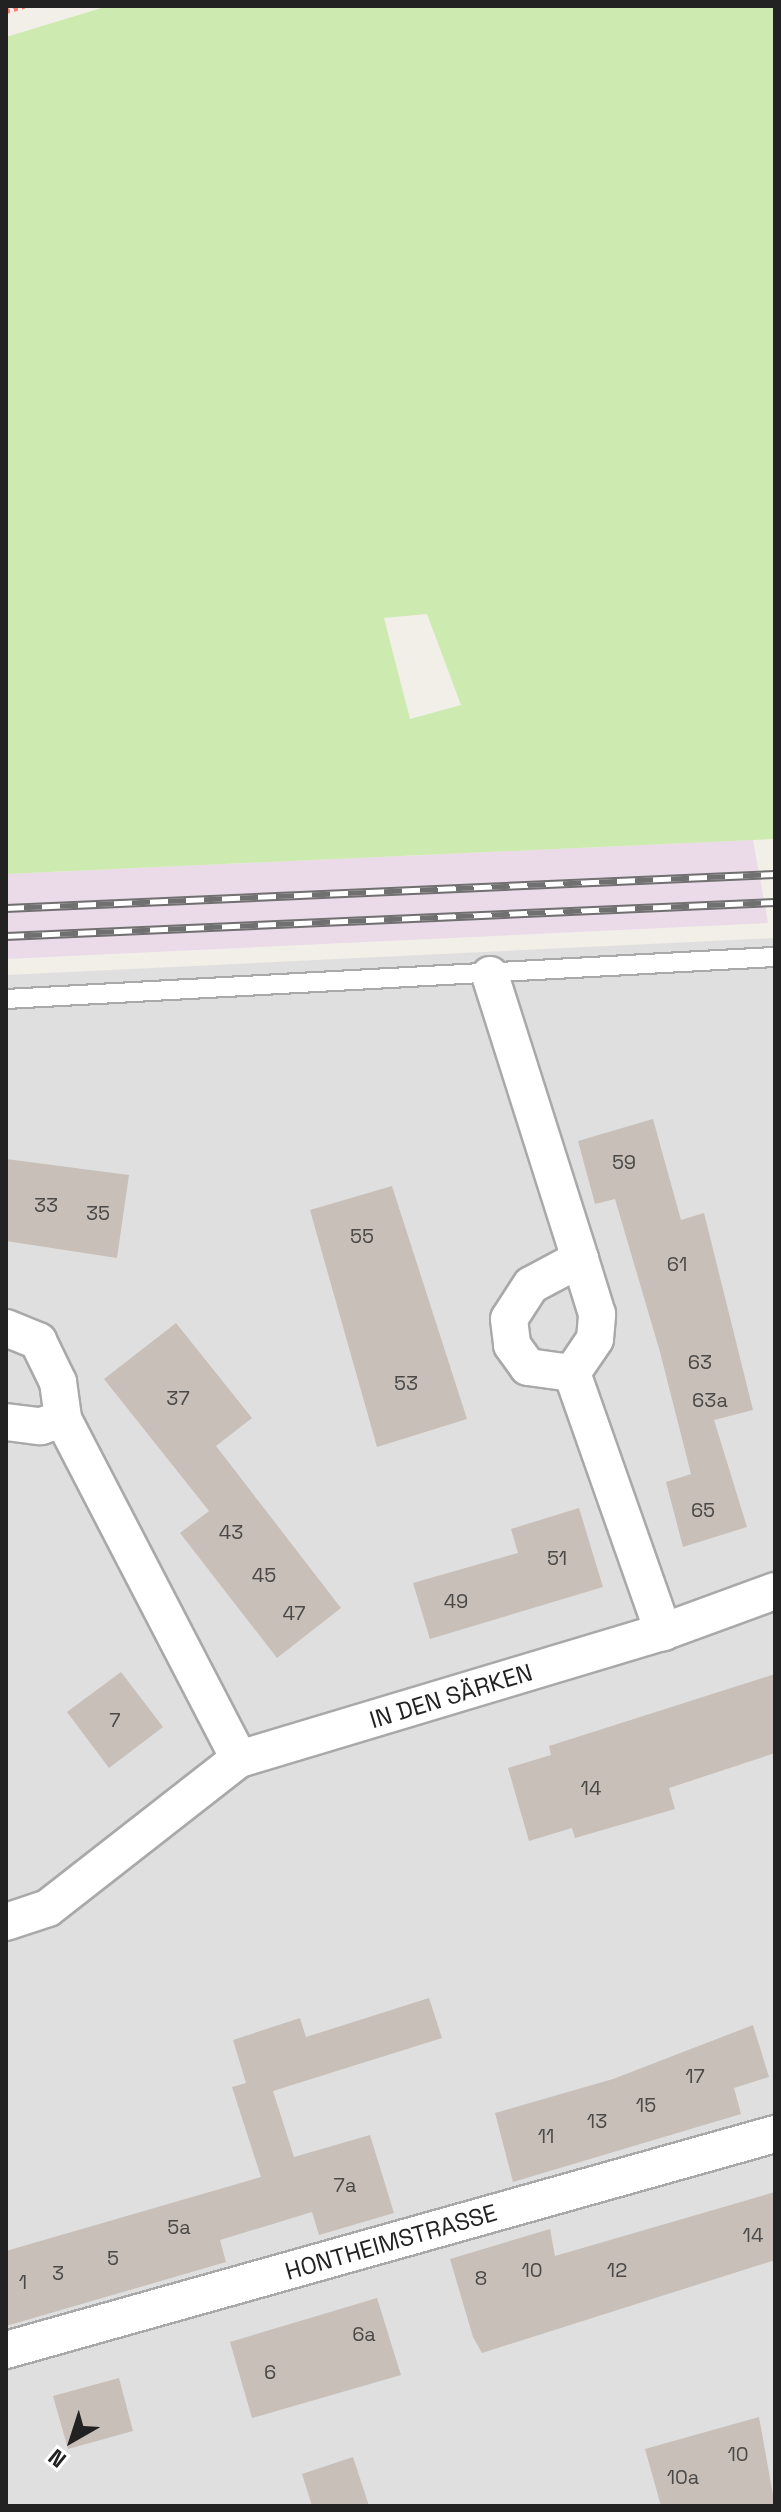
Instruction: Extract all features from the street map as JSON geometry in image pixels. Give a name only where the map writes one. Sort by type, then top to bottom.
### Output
[{"type":"street","points":[[490,975],[597,1314],[595,1339],[572,1373]]},
{"type":"street","points":[[572,1373],[528,1367],[512,1345],[509,1319],[531,1285],[580,1259]]},
{"type":"street","points":[[6,1328],[38,1341],[58,1382],[63,1419],[239,1759]]},
{"type":"street","points":[[572,1373],[663,1632]]},
{"type":"street","points":[[6,1422],[41,1426],[63,1419]]},
{"type":"street","name":"IN DEN SÄRKEN","points":[[6,1922],[48,1908],[239,1759],[663,1632],[775,1591]]},
{"type":"street","name":"HONTHEIMSTRASSE","points":[[6,2350],[775,2134]]},
{"type":"lane","points":[[6,999],[490,975],[775,957]]},
{"type":"path","points":[[6,11],[24,6]]},
{"type":"shaded area","points":[[753,840],[768,923],[6,959],[6,874]]},
{"type":"shaded area","points":[[775,938],[775,2506],[6,2506],[6,975]]},
{"type":"green space","points":[[108,6],[775,6],[775,839],[6,874],[6,37]],"holes":[[[427,614],[461,705],[410,719],[384,618]]]},
{"type":"building","points":[[653,1119],[681,1220],[704,1213],[753,1410],[714,1420],[747,1527],[683,1547],[666,1482],[691,1474],[660,1352],[615,1199],[595,1204],[578,1141]]},
{"type":"building","points":[[6,1159],[129,1175],[117,1258],[6,1241]]},
{"type":"building","points":[[392,1186],[467,1419],[377,1447],[310,1210]]},
{"type":"building","points":[[176,1323],[252,1418],[216,1446],[341,1608],[277,1658],[180,1533],[209,1511],[104,1379]]},
{"type":"building","points":[[579,1508],[603,1587],[430,1639],[413,1583],[518,1553],[511,1529]]},
{"type":"building","points":[[121,1672],[163,1727],[109,1768],[67,1712]]},
{"type":"building","points":[[775,1674],[775,1753],[669,1788],[675,1809],[575,1838],[572,1828],[529,1841],[508,1768],[551,1755],[549,1746]]},
{"type":"building","points":[[429,1998],[442,2038],[273,2091],[294,2157],[370,2135],[394,2213],[319,2235],[312,2212],[220,2240],[226,2262],[6,2326],[6,2251],[261,2177],[232,2087],[246,2083],[233,2040],[300,2018],[306,2037]]},
{"type":"building","points":[[753,2025],[769,2077],[734,2088],[741,2114],[513,2182],[495,2113],[613,2079]]},
{"type":"building","points":[[775,2192],[775,2260],[482,2353],[473,2337],[450,2259],[550,2229],[555,2256]]},
{"type":"building","points":[[377,2298],[401,2375],[252,2418],[230,2342]]},
{"type":"building","points":[[119,2378],[133,2431],[68,2449],[53,2396]]},
{"type":"building","points":[[759,2417],[775,2506],[661,2506],[645,2449]]},
{"type":"building","points":[[353,2457],[369,2506],[312,2506],[302,2474]]},
{"type":"railway","points":[[6,908],[775,874]]},
{"type":"railway","points":[[6,936],[775,902]]}]
